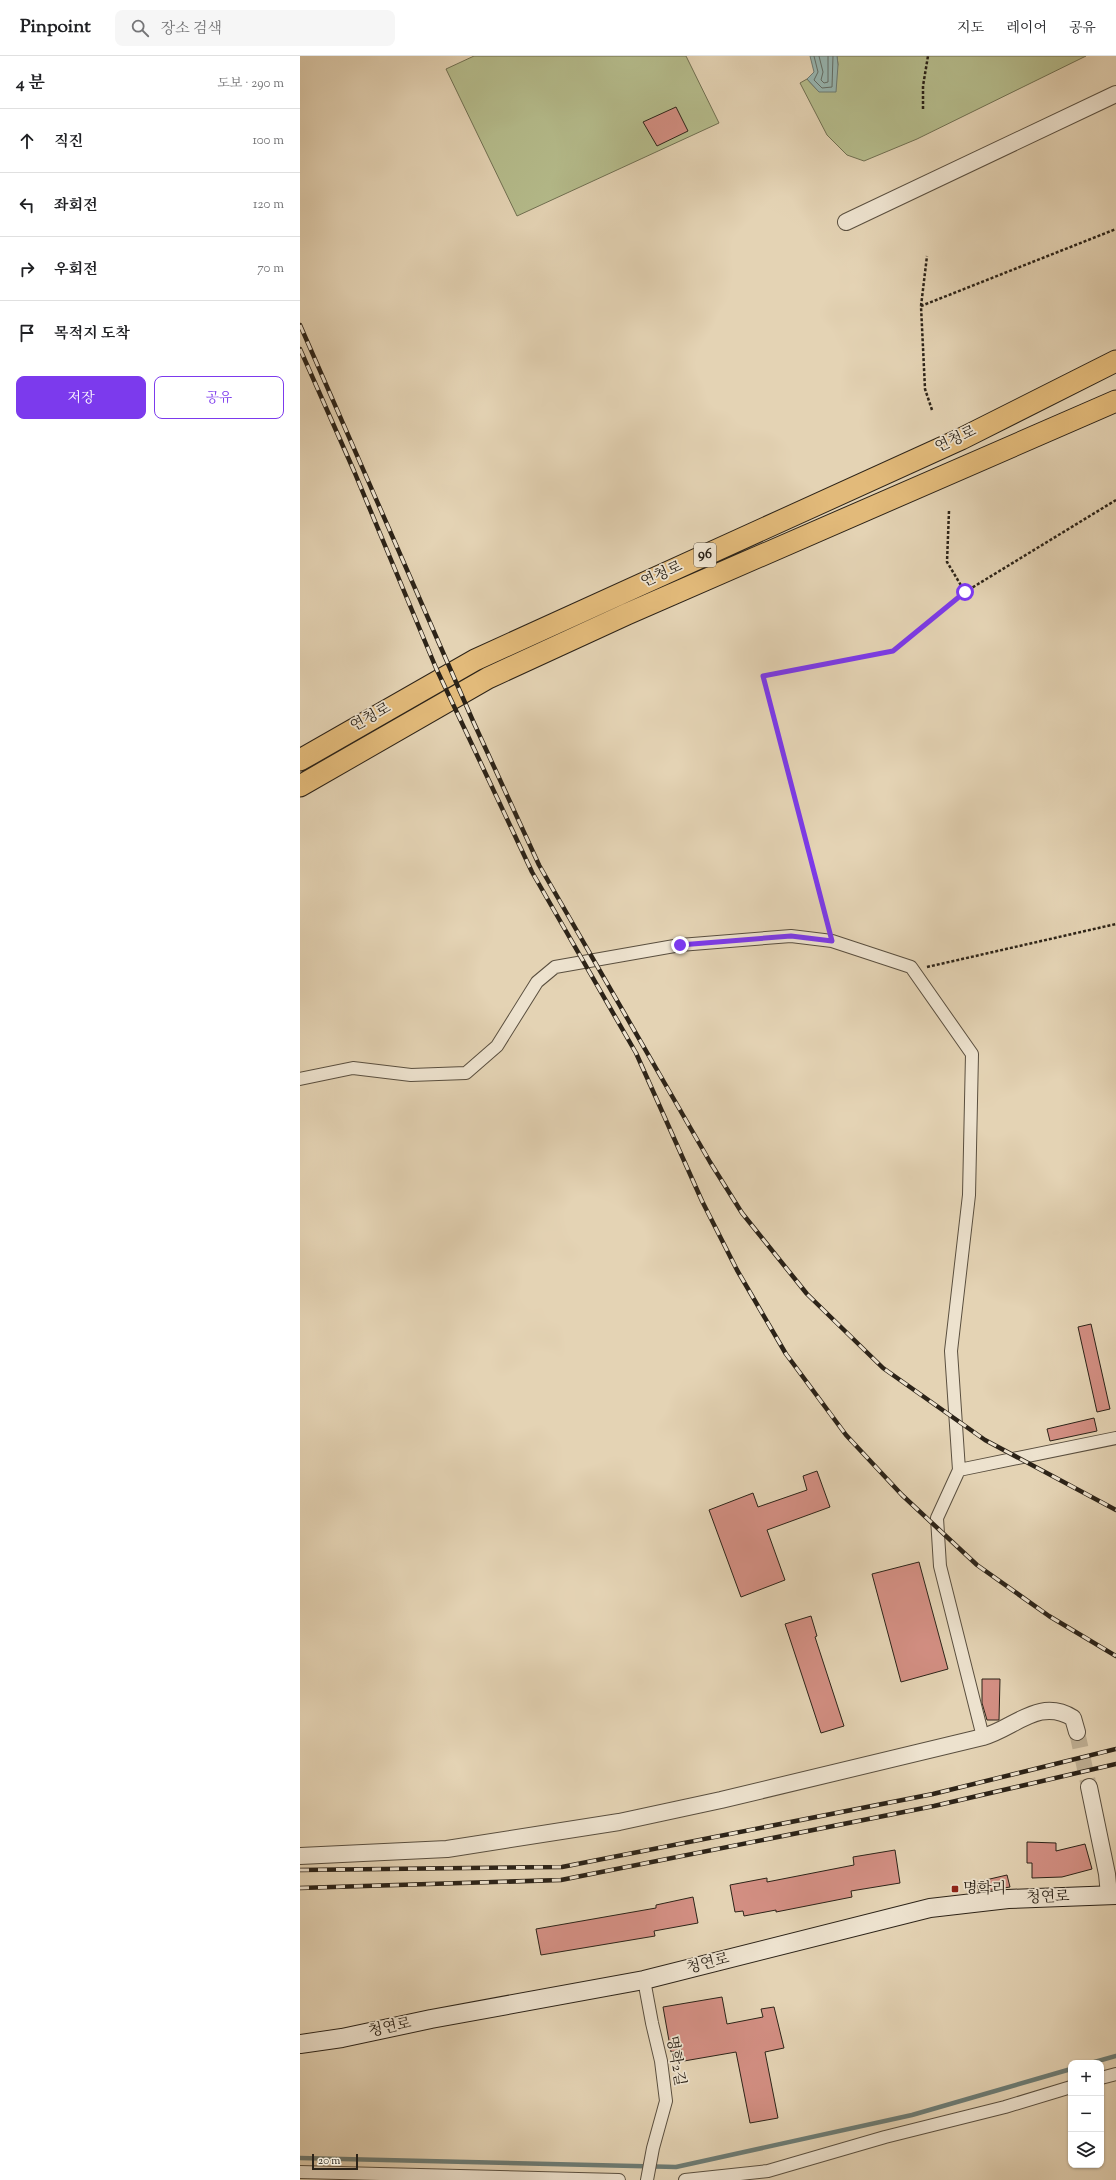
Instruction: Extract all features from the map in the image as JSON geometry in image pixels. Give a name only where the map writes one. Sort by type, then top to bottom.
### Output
[{"type":"highway","name":"연청로","points":[[300,760],[475,660],[961,439],[1116,361]]},
{"type":"highway","points":[[961,439],[1116,371]]},
{"type":"highway","name":"연청로","points":[[300,786],[488,678],[628,614],[1116,401]]},
{"type":"main road","name":"청연로","points":[[300,2044],[342,2038],[431,2019],[644,1980],[930,1908],[1008,1899],[1112,1895]]},
{"type":"street","points":[[846,222],[1116,94]]},
{"type":"street","points":[[300,1079],[353,1068],[411,1075],[466,1073],[497,1046],[536,982],[555,967],[680,945],[791,936],[832,941],[911,967],[972,1054],[969,1195],[951,1351],[959,1470],[937,1518],[940,1566],[983,1737]]},
{"type":"street","points":[[959,1470],[1116,1438]]},
{"type":"street","points":[[300,1856],[448,1849],[619,1822],[721,1800],[983,1737],[996,1733],[1033,1713],[1048,1710],[1062,1712],[1073,1718],[1077,1732]]},
{"type":"street","points":[[1089,1787],[1112,1895]]},
{"type":"street","name":"명학2길","points":[[644,1980],[661,2060],[666,2101],[653,2148],[648,2176]]},
{"type":"street","points":[[1104,2077],[1116,2074]]},
{"type":"street","points":[[685,2180],[768,2171],[885,2137],[1005,2107],[1068,2088]]},
{"type":"street","points":[[300,2172],[619,2180]]},
{"type":"path","points":[[923,109],[923,86],[928,56]]},
{"type":"path","points":[[921,306],[1116,229]]},
{"type":"path","points":[[927,256],[921,306],[925,389],[932,410]]},
{"type":"path","points":[[832,941],[763,676],[893,651],[965,592],[1116,500]]},
{"type":"path","points":[[949,511],[947,562],[965,592]]},
{"type":"path","points":[[911,967],[930,967],[1116,924]]},
{"type":"green space","points":[[474,56],[686,56],[719,123],[517,216],[446,69]]},
{"type":"green space","points":[[837,56],[1086,56],[917,139],[864,161],[847,155],[827,135],[800,83],[807,79],[819,92],[838,65]]},
{"type":"water","points":[[810,56],[837,56],[838,65],[836,92],[819,92],[807,79],[814,72]]},
{"type":"building","points":[[676,107],[688,131],[657,146],[643,122]]},
{"type":"building","points":[[1091,1324],[1110,1409],[1097,1412],[1078,1327]]},
{"type":"building","points":[[1094,1418],[1097,1431],[1050,1441],[1047,1429]]},
{"type":"building","points":[[817,1471],[830,1507],[767,1530],[785,1580],[741,1597],[709,1510],[753,1493],[758,1507],[807,1490],[803,1476]]},
{"type":"building","points":[[919,1562],[948,1669],[901,1682],[872,1574]]},
{"type":"building","points":[[811,1616],[817,1636],[815,1637],[844,1726],[821,1733],[785,1624]]},
{"type":"building","points":[[982,1679],[1000,1679],[999,1720],[987,1720],[982,1703]]},
{"type":"building","points":[[1027,1842],[1056,1843],[1056,1851],[1085,1844],[1092,1869],[1062,1877],[1032,1878],[1032,1863],[1027,1863]]},
{"type":"building","points":[[895,1850],[900,1883],[851,1891],[852,1897],[776,1912],[776,1910],[744,1916],[743,1911],[735,1912],[730,1885],[767,1878],[767,1882],[854,1865],[853,1857]]},
{"type":"building","points":[[1007,1875],[1010,1887],[979,1892],[977,1882]]},
{"type":"building","points":[[693,1897],[698,1923],[654,1931],[655,1936],[541,1955],[536,1929],[656,1908],[656,1905]]},
{"type":"building","points":[[722,1997],[727,2024],[763,2017],[761,2009],[774,2007],[784,2048],[765,2052],[778,2118],[750,2123],[736,2052],[684,2061],[682,2050],[671,2052],[663,2007]]},
{"type":"waterway","points":[[1102,2060],[1116,2056]]},
{"type":"waterway","points":[[300,2158],[676,2167],[912,2115],[1068,2070]]},
{"type":"tunnel","points":[[1077,1732],[1089,1787]]},
{"type":"railway","points":[[300,325],[473,721],[539,865],[710,1162],[742,1213],[807,1294],[883,1368],[985,1440],[1116,1510]]},
{"type":"railway","points":[[300,349],[354,471],[436,668],[532,872],[636,1053],[702,1201],[737,1270],[786,1354],[846,1435],[902,1495],[977,1565],[1049,1616],[1116,1656]]},
{"type":"railway","points":[[300,1870],[562,1867],[933,1794],[1116,1749]]},
{"type":"railway","points":[[300,1888],[561,1880],[934,1806],[1116,1764]]},
{"type":"place","name":"명학리","points":[[955,1889]]},
{"type":"route","points":[[680,945],[791,936],[832,941],[763,676],[893,651],[965,592]]}]
